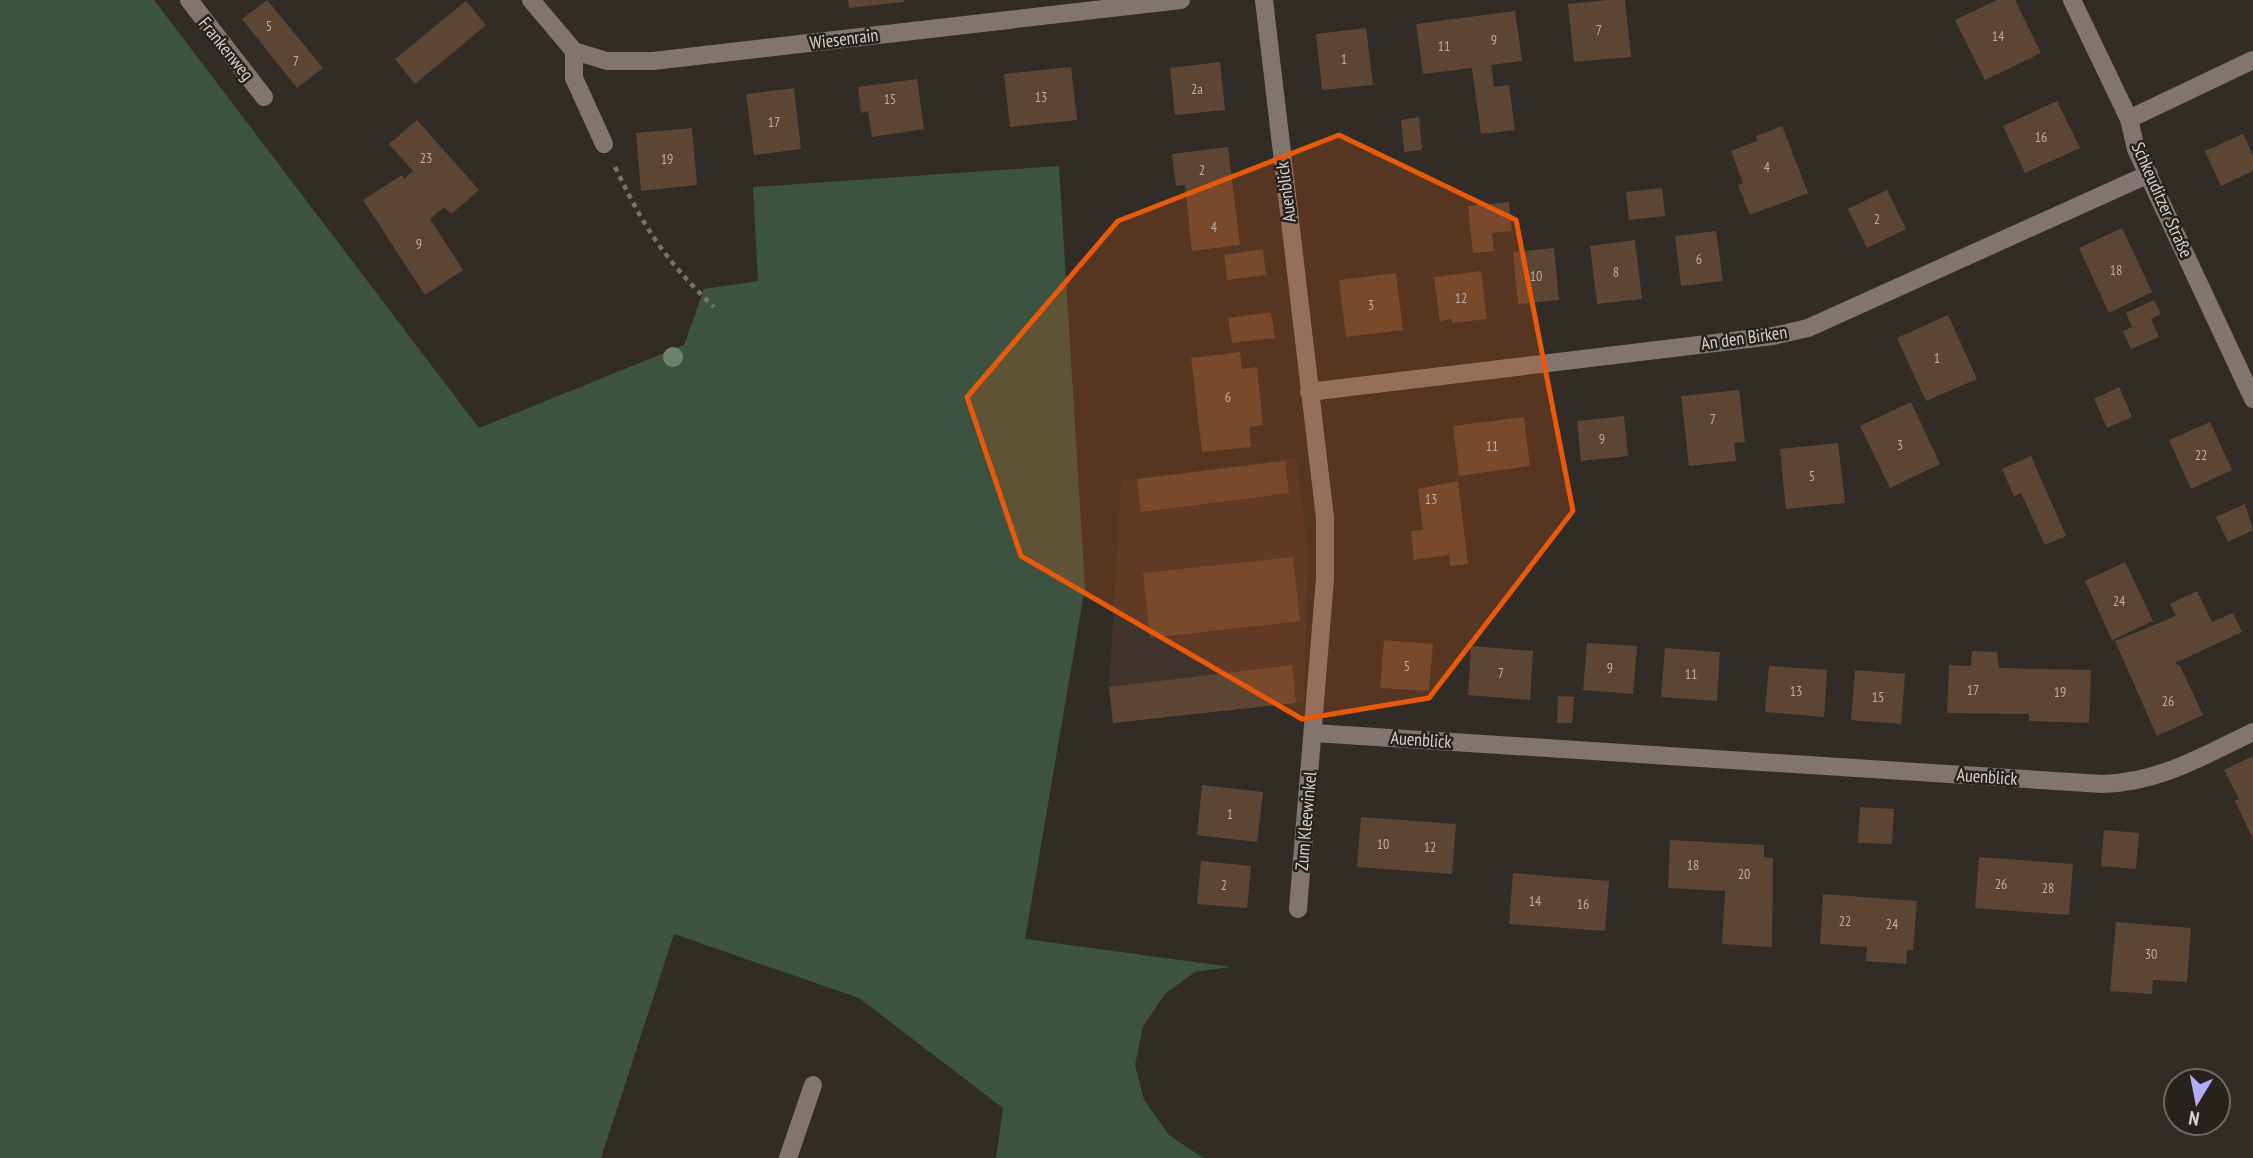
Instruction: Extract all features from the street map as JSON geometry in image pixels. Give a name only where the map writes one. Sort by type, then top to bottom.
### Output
[{"type":"street","name":"Frankenweg","points":[[189,0],[264,97]]},
{"type":"street","points":[[531,0],[574,51],[574,78],[604,144]]},
{"type":"street","name":"Wiesenrain","points":[[574,51],[607,61],[653,61],[1181,0]]},
{"type":"street","name":"Auenblick","points":[[1264,0],[1325,518],[1325,579],[1314,733],[2102,785],[2131,784],[2158,777],[2253,732]]},
{"type":"street","name":"Schkeuditzer Straße","points":[[2072,0],[2129,119],[2136,149],[2253,399]]},
{"type":"street","points":[[2129,119],[2253,60]]},
{"type":"street","name":"An den Birken","points":[[1309,392],[1773,336],[1808,328],[2149,174]]},
{"type":"street","name":"Zum Kleewinkel","points":[[1298,909],[1314,733]]},
{"type":"street","points":[[788,1158],[813,1085]]},
{"type":"path","points":[[604,144],[641,221],[674,269],[714,307]]},
{"type":"highlighted area","points":[[1339,135],[1516,220],[1573,511],[1429,698],[1302,719],[1021,556],[967,397],[1118,221]]},
{"type":"shaded area","points":[[1296,458],[1308,551],[1304,702],[1113,723],[1109,687],[1121,481]]},
{"type":"green space","points":[[0,0],[154,0],[479,428],[684,345],[704,289],[758,281],[753,187],[1059,166],[1085,587],[1025,939],[1231,967],[1195,972],[1165,994],[1143,1026],[1135,1065],[1144,1100],[1169,1135],[1203,1158],[996,1158],[1003,1108],[859,998],[674,934],[601,1158],[0,1158]]},
{"type":"building","points":[[267,0],[323,68],[297,88],[242,19]]},
{"type":"building","points":[[848,0],[904,0],[904,2],[849,8]]},
{"type":"building","points":[[1625,0],[1631,57],[1574,62],[1568,4]]},
{"type":"building","points":[[1997,0],[2015,0],[2041,53],[1985,80],[1955,20]]},
{"type":"building","points":[[466,1],[486,25],[415,84],[395,59]]},
{"type":"building","points":[[1515,11],[1522,61],[1491,65],[1494,87],[1509,85],[1515,130],[1481,134],[1472,68],[1423,74],[1416,24]]},
{"type":"building","points":[[1366,28],[1373,85],[1322,90],[1316,34]]},
{"type":"building","points":[[1220,62],[1225,110],[1175,115],[1170,68]]},
{"type":"building","points":[[1071,67],[1077,120],[1010,127],[1004,74]]},
{"type":"building","points":[[917,79],[924,129],[872,137],[868,111],[861,113],[858,87]]},
{"type":"building","points":[[794,88],[801,149],[754,155],[746,94]]},
{"type":"building","points":[[2057,101],[2080,148],[2025,173],[2003,126]]},
{"type":"building","points":[[1419,117],[1422,150],[1404,152],[1401,120]]},
{"type":"building","points":[[417,120],[479,190],[451,214],[444,207],[430,219],[463,270],[425,295],[363,200],[402,175],[404,179],[413,171],[389,144]]},
{"type":"building","points":[[1782,126],[1808,193],[1750,215],[1738,185],[1743,183],[1731,151],[1757,141],[1756,136]]},
{"type":"building","points":[[692,128],[697,185],[641,191],[636,133]]},
{"type":"building","points":[[2243,134],[2253,155],[2253,171],[2221,186],[2205,151]]},
{"type":"building","points":[[1228,147],[1240,245],[1192,251],[1185,185],[1176,186],[1172,154]]},
{"type":"building","points":[[1662,188],[1665,216],[1629,220],[1626,192]]},
{"type":"building","points":[[1887,190],[1906,229],[1867,248],[1848,209]]},
{"type":"building","points":[[1509,202],[1512,231],[1492,233],[1494,251],[1473,253],[1468,206]]},
{"type":"building","points":[[2122,228],[2152,292],[2109,313],[2079,248]]},
{"type":"building","points":[[1716,231],[1723,281],[1681,286],[1675,236]]},
{"type":"building","points":[[1635,240],[1642,299],[1597,304],[1590,246]]},
{"type":"building","points":[[1554,248],[1559,300],[1518,304],[1513,252]]},
{"type":"building","points":[[1263,249],[1266,275],[1227,280],[1224,255]]},
{"type":"building","points":[[1481,271],[1487,319],[1452,323],[1452,319],[1440,321],[1434,277]]},
{"type":"building","points":[[1396,273],[1403,330],[1346,337],[1339,280]]},
{"type":"building","points":[[2154,300],[2161,314],[2151,319],[2159,337],[2131,349],[2123,331],[2132,327],[2126,313]]},
{"type":"building","points":[[1271,312],[1275,338],[1232,343],[1228,318]]},
{"type":"building","points":[[1948,315],[1977,379],[1926,401],[1897,338]]},
{"type":"building","points":[[1240,352],[1242,369],[1257,367],[1263,425],[1249,427],[1251,447],[1202,452],[1191,358]]},
{"type":"building","points":[[2119,387],[2132,417],[2107,428],[2094,399]]},
{"type":"building","points":[[1739,390],[1745,442],[1734,443],[1736,461],[1689,466],[1681,396]]},
{"type":"building","points":[[1911,402],[1940,464],[1890,488],[1860,426]]},
{"type":"building","points":[[1624,416],[1628,456],[1581,461],[1577,421]]},
{"type":"building","points":[[1524,417],[1530,466],[1459,476],[1453,426]]},
{"type":"building","points":[[2210,422],[2232,470],[2191,489],[2169,440]]},
{"type":"building","points":[[1838,443],[1845,503],[1786,509],[1780,449]]},
{"type":"building","points":[[2031,456],[2066,536],[2045,545],[2021,493],[2014,496],[2002,469]]},
{"type":"building","points":[[1285,461],[1289,493],[1141,512],[1137,479]]},
{"type":"building","points":[[1458,481],[1468,564],[1450,566],[1449,555],[1414,560],[1411,531],[1423,530],[1418,489]]},
{"type":"building","points":[[2245,504],[2253,530],[2228,542],[2216,517]]},
{"type":"building","points":[[1293,557],[1300,621],[1150,638],[1143,573]]},
{"type":"building","points":[[2125,562],[2153,621],[2112,640],[2085,581]]},
{"type":"building","points":[[2197,591],[2212,622],[2233,613],[2242,632],[2175,663],[2180,666],[2203,715],[2157,736],[2115,641],[2176,616],[2170,604]]},
{"type":"building","points":[[1384,640],[1433,644],[1429,691],[1380,688]]},
{"type":"building","points":[[1587,643],[1637,646],[1633,694],[1583,690]]},
{"type":"building","points":[[1471,646],[1533,651],[1530,700],[1468,695]]},
{"type":"building","points":[[1665,648],[1720,652],[1717,701],[1661,697]]},
{"type":"building","points":[[1972,651],[1997,652],[1999,668],[2091,670],[2089,723],[2029,721],[2029,714],[1947,713],[1949,665],[1971,666]]},
{"type":"building","points":[[1292,665],[1296,703],[1113,723],[1109,687]]},
{"type":"building","points":[[1769,666],[1827,670],[1824,717],[1765,712]]},
{"type":"building","points":[[1855,670],[1905,674],[1901,724],[1851,720]]},
{"type":"building","points":[[1558,696],[1574,697],[1572,723],[1557,723]]},
{"type":"building","points":[[2253,756],[2253,839],[2235,801],[2239,799],[2224,770]]},
{"type":"building","points":[[1202,785],[1263,792],[1257,842],[1197,835]]},
{"type":"building","points":[[1860,807],[1894,809],[1892,844],[1858,843]]},
{"type":"building","points":[[1361,817],[1456,824],[1452,874],[1357,867]]},
{"type":"building","points":[[2104,830],[2139,833],[2136,869],[2101,866]]},
{"type":"building","points":[[1670,840],[1764,845],[1764,857],[1773,858],[1772,947],[1722,944],[1725,891],[1668,888]]},
{"type":"building","points":[[1979,857],[2073,864],[2069,915],[1975,908]]},
{"type":"building","points":[[1201,861],[1251,866],[1247,908],[1197,904]]},
{"type":"building","points":[[1513,873],[1609,881],[1605,931],[1509,924]]},
{"type":"building","points":[[1823,894],[1917,901],[1913,950],[1907,950],[1906,964],[1866,961],[1867,947],[1820,944]]},
{"type":"building","points":[[2116,922],[2191,928],[2187,982],[2153,980],[2152,994],[2110,991]]}]
